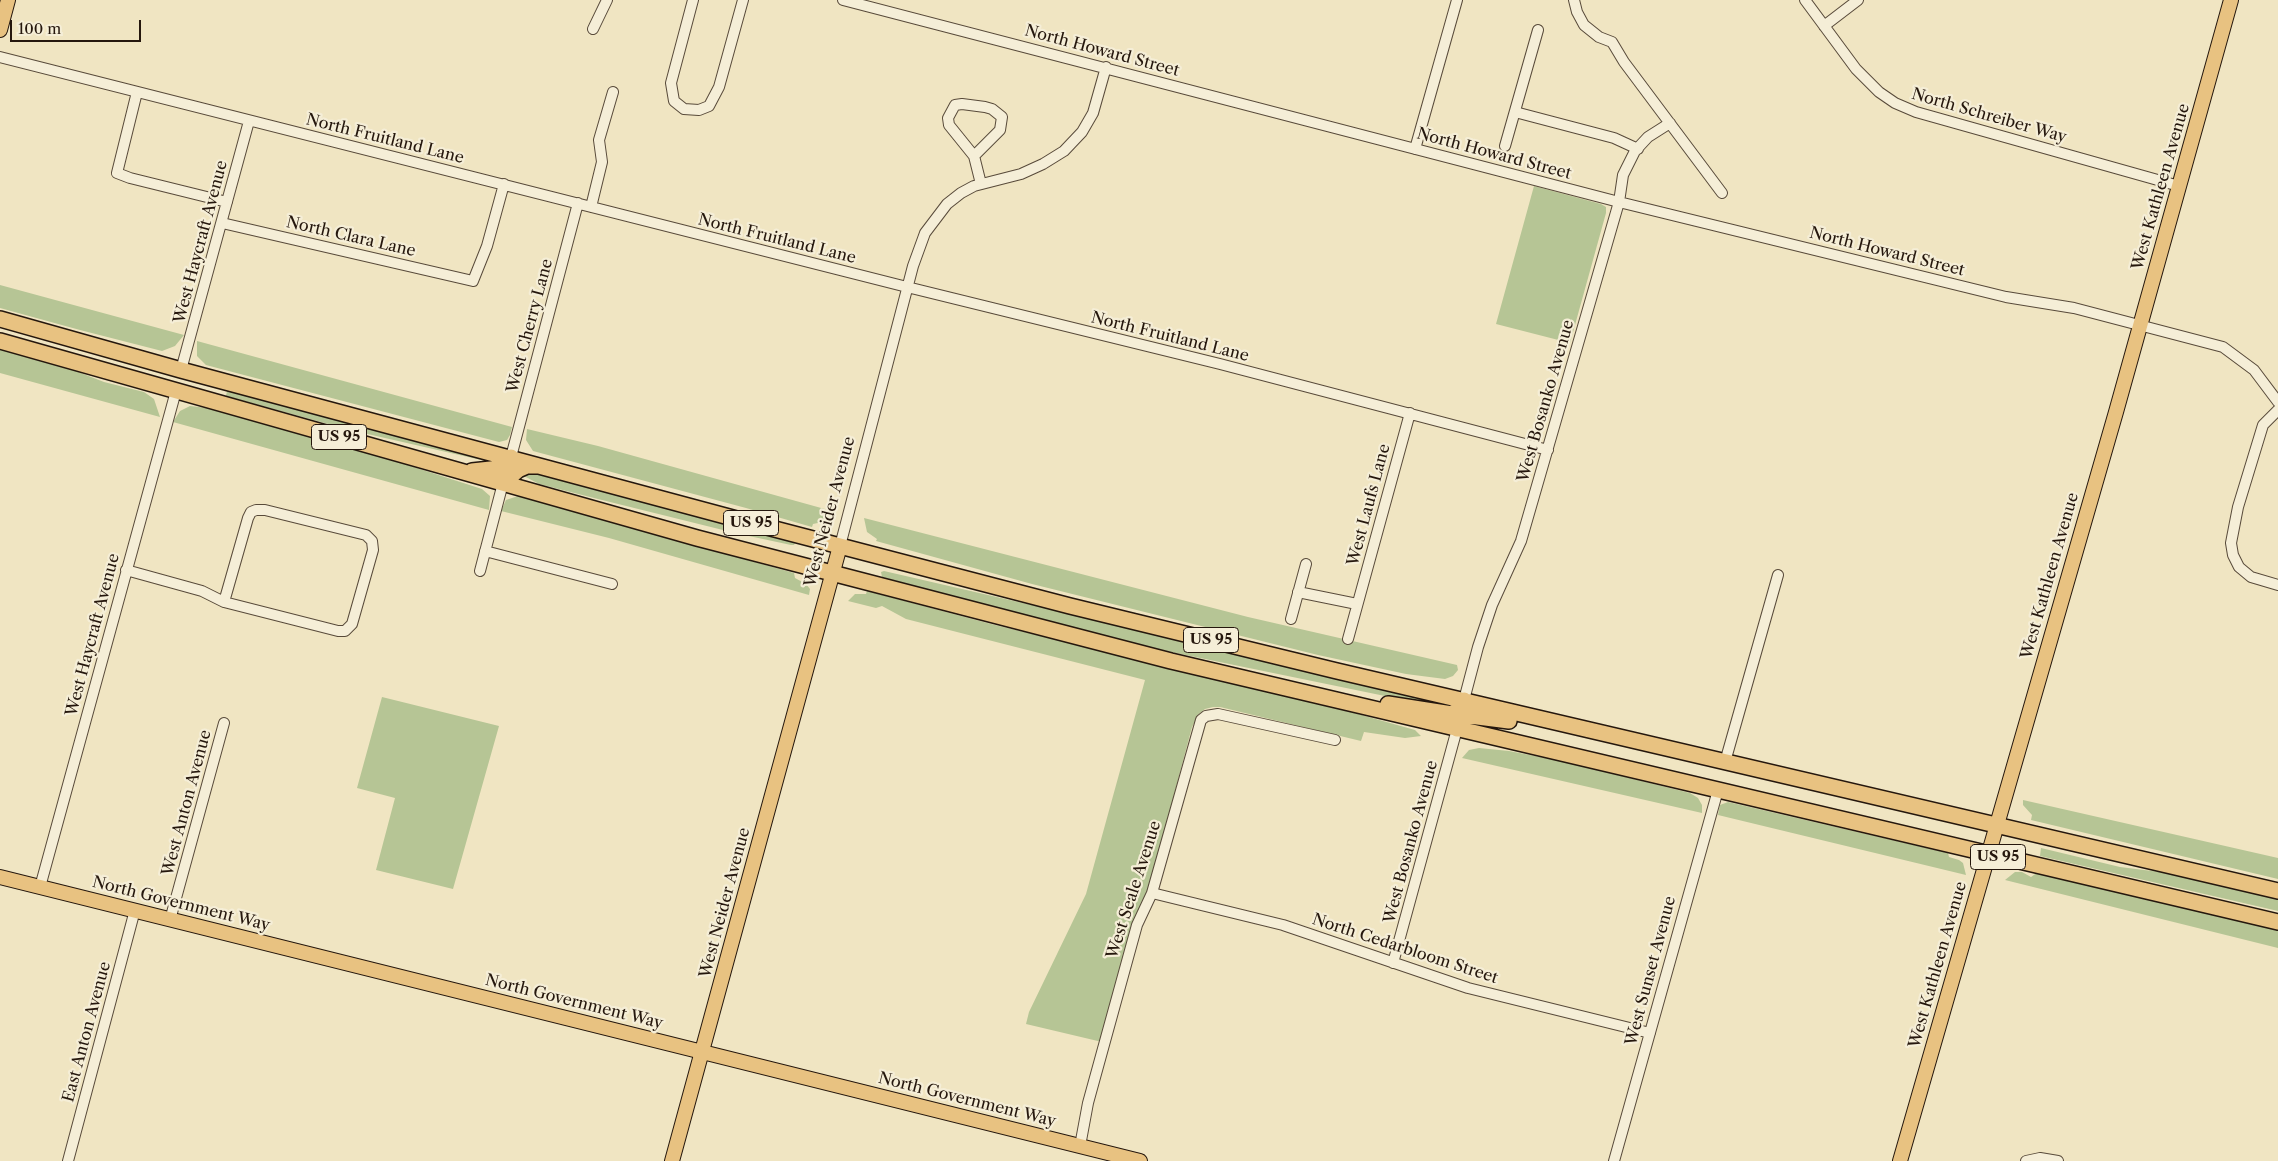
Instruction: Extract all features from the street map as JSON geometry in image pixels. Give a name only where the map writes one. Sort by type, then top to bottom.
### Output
[{"type":"highway","name":"US 95","points":[[0,319],[181,370],[840,546],[1138,622],[1567,725],[2278,891]]},
{"type":"highway","name":"US 95","points":[[0,341],[462,472],[832,573],[1172,661],[2278,922]]},
{"type":"highway","points":[[140,381],[163,380],[172,377],[181,370]]},
{"type":"highway","points":[[176,391],[187,381],[222,381]]},
{"type":"highway","points":[[462,472],[500,468],[511,457]]},
{"type":"highway","points":[[503,483],[518,470],[527,466],[545,466]]},
{"type":"highway","points":[[1366,707],[1384,704],[1452,714],[1460,708],[1464,700]]},
{"type":"highway","points":[[1457,729],[1462,720],[1470,716],[1540,725],[1567,725]]},
{"type":"main road","points":[[0,30],[8,0]]},
{"type":"main road","name":"West Kathleen Avenue","points":[[1900,1161],[2140,326],[2231,0]]},
{"type":"main road","name":"West Neider Avenue","points":[[672,1161],[840,546]]},
{"type":"main road","name":"North Government Way","points":[[0,876],[1140,1161]]},
{"type":"street","points":[[592,29],[607,0]]},
{"type":"street","points":[[693,0],[671,83],[674,100],[684,110],[699,110],[709,106],[719,87],[743,0]]},
{"type":"street","name":"North Howard Street","points":[[843,0],[1618,202],[2006,297],[2074,308],[2223,347],[2254,370],[2278,402]]},
{"type":"street","points":[[1416,149],[1457,0]]},
{"type":"street","points":[[1574,0],[1577,12],[1584,25],[1598,37],[1612,42],[1722,193]]},
{"type":"street","name":"North Schreiber Way","points":[[1806,0],[1824,26],[1872,86],[1906,109],[2179,186]]},
{"type":"street","points":[[1824,26],[1858,0]]},
{"type":"street","points":[[1505,146],[1538,30]]},
{"type":"street","name":"North Fruitland Lane","points":[[0,57],[907,288],[1410,413],[1548,450]]},
{"type":"street","name":"West Neider Avenue","points":[[840,546],[919,246],[934,219],[946,204],[961,193],[981,184],[1021,174],[1043,164],[1064,151],[1082,132],[1093,113],[1106,67]]},
{"type":"street","points":[[137,92],[117,173],[130,178],[227,202]]},
{"type":"street","points":[[591,207],[602,162],[600,140],[613,92]]},
{"type":"street","points":[[974,156],[1000,130],[1002,117],[985,107],[955,105],[948,118],[948,125],[974,156],[981,184]]},
{"type":"street","points":[[1515,112],[1614,138],[1638,149]]},
{"type":"street","name":"West Haycraft Avenue","points":[[181,370],[249,121]]},
{"type":"street","name":"West Bosanko Avenue","points":[[1464,700],[1478,647],[1492,605],[1521,541],[1618,202],[1623,176],[1638,149],[1648,137],[1670,123]]},
{"type":"street","name":"North Clara Lane","points":[[222,223],[473,281],[487,246],[504,184]]},
{"type":"street","name":"West Cherry Lane","points":[[511,457],[578,203]]},
{"type":"street","name":"West Haycraft Avenue","points":[[40,887],[176,391]]},
{"type":"street","points":[[2278,410],[2263,424],[2238,507],[2231,543],[2233,555],[2239,567],[2251,577],[2278,585]]},
{"type":"street","name":"West Laufs Lane","points":[[1348,639],[1410,413]]},
{"type":"street","points":[[480,571],[503,483]]},
{"type":"street","points":[[126,570],[202,591],[224,602],[338,631],[345,631],[352,624],[373,550],[372,541],[366,535],[265,510],[251,512],[224,602]]},
{"type":"street","points":[[485,551],[612,584]]},
{"type":"street","points":[[1290,619],[1306,564]]},
{"type":"street","points":[[1725,762],[1778,575]]},
{"type":"street","points":[[1298,592],[1357,604]]},
{"type":"street","name":"West Seale Avenue","points":[[1080,1146],[1088,1103],[1137,925],[1152,894],[1201,720],[1206,716],[1218,714],[1335,740]]},
{"type":"street","name":"West Anton Avenue","points":[[170,920],[224,723]]},
{"type":"street","name":"West Bosanko Avenue","points":[[1393,963],[1457,729]]},
{"type":"street","name":"West Sunset Avenue","points":[[1614,1161],[1718,790]]},
{"type":"street","name":"North Cedarbloom Street","points":[[1152,894],[1276,923],[1343,944],[1468,988],[1650,1033]]},
{"type":"street","name":"East Anton Avenue","points":[[69,1161],[134,910]]},
{"type":"street","points":[[2026,1161],[2040,1158],[2058,1161]]},
{"type":"green space","points":[[1534,186],[1606,207],[1606,213],[1570,343],[1496,324]]},
{"type":"green space","points":[[0,285],[184,335],[175,346],[162,351],[80,330],[0,308]]},
{"type":"green space","points":[[197,341],[512,427],[510,435],[507,440],[499,442],[206,365],[197,356]]},
{"type":"green space","points":[[0,348],[63,366],[104,382],[144,392],[154,399],[160,417],[0,373]]},
{"type":"green space","points":[[227,391],[268,399],[490,459],[490,462],[350,430],[226,396]]},
{"type":"green space","points":[[190,406],[208,408],[367,452],[482,489],[490,496],[489,510],[173,422],[180,411]]},
{"type":"green space","points":[[527,429],[598,446],[832,511],[827,521],[813,524],[812,527],[533,451],[526,440]]},
{"type":"green space","points":[[527,473],[537,473],[793,540],[795,543],[791,545],[735,533],[539,484],[524,476]]},
{"type":"green space","points":[[518,496],[794,573],[795,578],[806,584],[810,589],[809,595],[609,538],[501,511],[506,500]]},
{"type":"green space","points":[[864,518],[1248,617],[1457,665],[1458,670],[1453,676],[1445,679],[1406,674],[1318,655],[1032,584],[876,541],[877,539],[867,532]]},
{"type":"green space","points":[[884,571],[1027,604],[1139,626],[1422,695],[1423,699],[1419,703],[1171,652],[1074,629],[882,577],[881,572]]},
{"type":"green space","points":[[867,591],[995,625],[1308,700],[1415,730],[1421,736],[1405,738],[1364,732],[1361,741],[1220,707],[1205,709],[1199,714],[1192,727],[1151,882],[1131,927],[1102,1042],[1026,1024],[1029,1012],[1086,894],[1145,680],[906,619],[882,606],[876,608],[848,601],[855,594],[866,594]]},
{"type":"green space","points":[[382,697],[499,726],[453,889],[376,870],[395,798],[357,788]]},
{"type":"green space","points":[[1479,748],[1509,751],[1561,761],[1690,793],[1698,798],[1702,805],[1702,813],[1462,758],[1469,750]]},
{"type":"green space","points":[[2023,800],[2278,858],[2278,879],[2031,820],[2032,815],[2023,805]]},
{"type":"green space","points":[[1728,802],[1948,853],[1949,857],[1963,863],[1966,875],[1718,815],[1720,805]]},
{"type":"green space","points":[[2041,848],[2120,867],[2176,874],[2278,897],[2278,911],[2040,856]]},
{"type":"green space","points":[[2015,872],[2022,872],[2031,877],[2038,872],[2278,928],[2278,948],[2005,880]]}]
